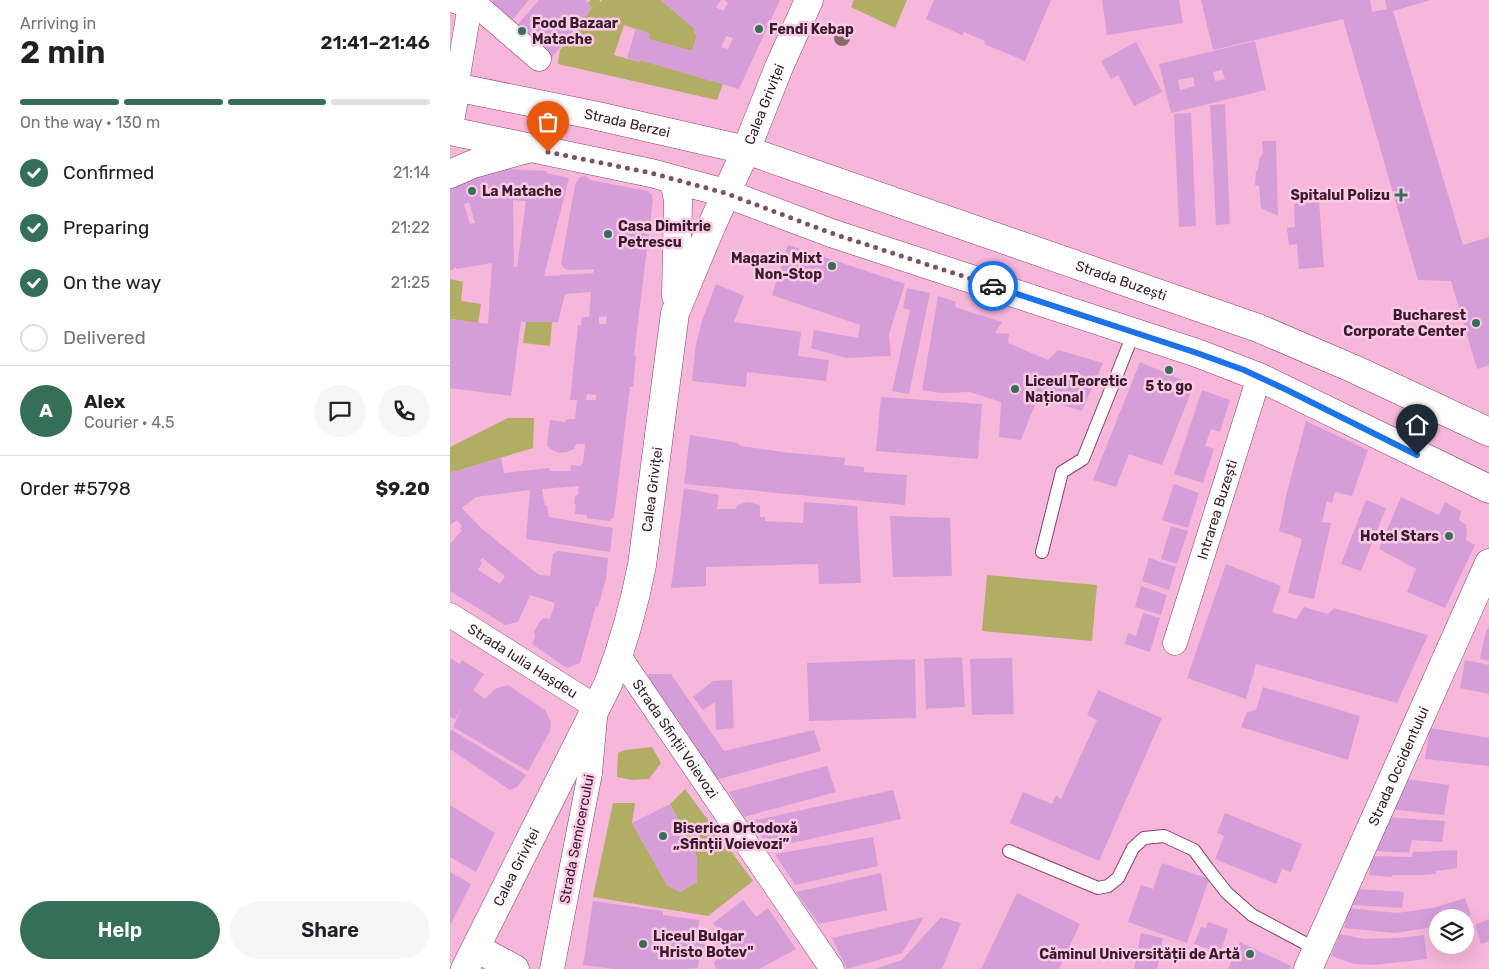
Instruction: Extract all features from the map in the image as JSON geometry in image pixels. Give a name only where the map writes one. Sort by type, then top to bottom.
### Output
[{"type":"main road","name":"Calea Griviței","points":[[470,958],[608,684],[619,656],[631,617],[642,565],[675,313],[809,0]]},
{"type":"main road","name":"Strada Berzei","points":[[453,87],[593,115],[746,150]]},
{"type":"main road","points":[[450,121],[453,87]]},
{"type":"main road","points":[[450,131],[671,179],[725,193],[831,233],[1197,353],[1259,377],[1489,490]]},
{"type":"main road","points":[[450,174],[473,164],[531,148]]},
{"type":"main road","name":"Strada Buzești","points":[[746,150],[1258,328],[1354,369],[1489,432]]},
{"type":"main road","points":[[671,179],[676,188],[678,201],[675,313]]},
{"type":"main road","name":"Strada Occidentului","points":[[1312,959],[1489,563]]},
{"type":"main road","points":[[470,958],[515,969]]},
{"type":"street","points":[[453,87],[461,3],[487,13],[539,58]]},
{"type":"street","name":"Intrarea Buzești","points":[[1175,643],[1259,377]]},
{"type":"street","name":"Strada Iulia Hașdeu","points":[[450,615],[596,707]]},
{"type":"street","name":"Strada Sfinții Voievozi","points":[[619,656],[832,969]]},
{"type":"street","name":"Strada Semicercului","points":[[552,969],[590,772],[596,707]]},
{"type":"lane","points":[[1042,552],[1062,472],[1083,459],[1134,332]]},
{"type":"lane","points":[[1008,852],[1098,888],[1108,886],[1118,878],[1133,848],[1144,838],[1164,836],[1194,850],[1227,893],[1252,915],[1312,959]]},
{"type":"shaded area","points":[[591,0],[599,0],[601,2],[602,0],[661,0],[695,29],[694,32],[697,36],[692,51],[648,39],[650,34],[624,25],[614,55],[639,62],[640,60],[723,84],[717,100],[558,64],[560,50],[592,8],[588,3]]},
{"type":"shaded area","points":[[854,0],[907,0],[895,28],[851,7]]},
{"type":"shaded area","points":[[450,279],[463,282],[461,301],[481,304],[478,323],[450,319]]},
{"type":"shaded area","points":[[526,322],[552,322],[550,346],[523,343]]},
{"type":"shaded area","points":[[508,418],[534,418],[533,448],[450,473],[450,447]]},
{"type":"shaded area","points":[[987,575],[1097,585],[1092,641],[982,631]]},
{"type":"shaded area","points":[[652,747],[661,763],[649,779],[632,780],[617,777],[618,753],[625,750]]},
{"type":"shaded area","points":[[685,789],[753,881],[708,916],[593,897],[613,803],[635,803],[632,823],[667,885],[680,892],[697,882],[697,857],[670,804]]},
{"type":"building","points":[[493,0],[529,0],[509,24],[490,4]]},
{"type":"building","points":[[539,0],[585,0],[592,8],[550,60],[513,30]]},
{"type":"building","points":[[661,0],[721,0],[716,7],[723,11],[728,3],[724,0],[780,0],[739,89],[640,60],[639,62],[627,58],[636,28],[650,34],[648,39],[692,51],[697,36],[694,32],[695,29]],"holes":[[[726,36],[733,38],[728,49],[721,47]]]},
{"type":"building","points":[[934,0],[1051,0],[1025,61],[984,44],[985,41],[964,32],[962,35],[926,19]]},
{"type":"building","points":[[1102,0],[1179,0],[1183,23],[1107,35]]},
{"type":"building","points":[[1201,0],[1370,0],[1372,12],[1387,9],[1385,0],[1431,0],[1393,11],[1463,245],[1489,237],[1489,365],[1477,369],[1451,281],[1418,280],[1343,19],[1213,50]]},
{"type":"building","points":[[1255,41],[1266,90],[1171,113],[1159,64]],"holes":[[[1222,70],[1225,79],[1215,81],[1213,72]],[[1193,77],[1195,86],[1180,90],[1178,80]]]},
{"type":"building","points":[[1136,42],[1162,92],[1134,106],[1118,75],[1111,79],[1101,61]]},
{"type":"building","points":[[1225,104],[1230,224],[1216,225],[1210,105]]},
{"type":"building","points":[[1191,113],[1196,226],[1179,227],[1174,114]]},
{"type":"building","points":[[1262,141],[1276,141],[1278,216],[1261,208],[1259,186],[1255,185],[1259,159],[1263,154]]},
{"type":"building","points":[[507,167],[508,169],[547,171],[547,173],[569,178],[544,276],[593,273],[594,269],[569,270],[565,269],[561,264],[575,185],[580,177],[586,176],[590,180],[648,191],[652,195],[653,200],[634,355],[636,356],[633,387],[630,387],[614,517],[609,521],[575,514],[575,496],[578,495],[579,486],[542,489],[549,517],[613,528],[610,552],[526,539],[530,490],[476,497],[462,508],[481,528],[539,575],[550,576],[553,554],[558,551],[608,558],[606,579],[598,607],[596,606],[580,663],[567,668],[532,644],[535,637],[534,632],[540,621],[544,618],[550,619],[555,603],[530,595],[518,622],[505,625],[450,591],[450,544],[462,530],[460,529],[462,526],[457,520],[450,525],[450,473],[501,458],[504,473],[549,468],[550,471],[570,471],[571,465],[580,466],[583,463],[585,444],[576,444],[574,449],[559,453],[547,445],[550,420],[565,422],[567,419],[575,419],[577,400],[570,400],[578,325],[581,325],[582,317],[589,317],[591,292],[565,294],[558,322],[521,322],[511,396],[450,388],[450,319],[488,324],[492,263],[456,269],[456,267],[450,271],[450,188],[478,174]],"holes":[[[513,200],[526,201],[517,267],[514,267]],[[469,202],[475,223],[470,224],[464,204]],[[607,316],[606,324],[599,324],[599,317]],[[587,394],[596,395],[596,400],[586,400]],[[482,558],[505,576],[500,584],[478,570],[482,563],[480,561]]]},
{"type":"building","points":[[1319,202],[1324,267],[1299,269],[1297,244],[1289,245],[1287,228],[1295,227],[1294,204]]},
{"type":"building","points":[[788,245],[905,284],[889,334],[891,356],[846,358],[811,348],[814,330],[858,338],[860,325],[772,295]]},
{"type":"building","points":[[716,284],[744,296],[734,322],[801,332],[798,356],[829,360],[826,381],[747,372],[746,387],[692,381],[696,344],[703,318]]},
{"type":"building","points":[[907,288],[930,293],[909,394],[892,391],[910,310],[903,308]]},
{"type":"building","points":[[938,296],[956,302],[955,307],[1002,322],[995,333],[1009,334],[1008,343],[1048,360],[1058,350],[1103,363],[1082,411],[1038,397],[1021,440],[999,437],[1001,402],[970,392],[941,393],[922,390]]},
{"type":"building","points":[[1140,362],[1194,385],[1162,465],[1129,454],[1116,487],[1093,480]]},
{"type":"building","points":[[1202,390],[1230,400],[1220,432],[1211,429],[1205,446],[1214,449],[1203,483],[1174,474]]},
{"type":"building","points":[[881,397],[982,404],[978,459],[876,451]]},
{"type":"building","points":[[1306,421],[1368,450],[1352,496],[1335,492],[1332,503],[1327,501],[1322,522],[1331,523],[1314,599],[1288,593],[1302,539],[1279,531],[1287,492]]},
{"type":"building","points":[[690,435],[738,443],[741,446],[845,458],[844,465],[864,467],[864,472],[907,475],[905,505],[684,484]]},
{"type":"building","points":[[1174,484],[1199,493],[1188,528],[1162,520]]},
{"type":"building","points":[[684,488],[719,495],[717,509],[736,509],[737,505],[748,502],[760,505],[760,517],[765,517],[765,521],[803,523],[804,502],[857,506],[861,583],[819,584],[818,564],[706,567],[706,586],[671,588]]},
{"type":"building","points":[[1401,497],[1439,515],[1445,502],[1461,511],[1459,520],[1466,525],[1466,540],[1475,545],[1445,608],[1407,592],[1416,569],[1379,549]]},
{"type":"building","points":[[1366,500],[1386,508],[1361,571],[1341,564]]},
{"type":"building","points":[[890,516],[950,518],[952,576],[893,577]]},
{"type":"building","points":[[1171,526],[1188,531],[1177,564],[1161,559]]},
{"type":"building","points":[[1149,558],[1176,567],[1169,590],[1142,581]]},
{"type":"building","points":[[1226,564],[1281,586],[1272,612],[1296,619],[1304,607],[1328,614],[1334,608],[1428,635],[1397,703],[1256,664],[1246,699],[1187,678]]},
{"type":"building","points":[[1141,586],[1167,595],[1161,615],[1135,607]]},
{"type":"building","points":[[1143,613],[1160,618],[1150,652],[1125,644],[1128,633],[1136,636]]},
{"type":"building","points":[[1489,626],[1489,661],[1480,659]]},
{"type":"building","points":[[962,657],[965,707],[926,709],[924,659]]},
{"type":"building","points":[[450,658],[460,664],[462,660],[484,674],[473,690],[485,699],[495,689],[508,685],[545,710],[551,722],[550,731],[528,771],[453,727],[462,708],[455,719],[450,717]]},
{"type":"building","points":[[1012,658],[1014,714],[972,715],[970,659]]},
{"type":"building","points":[[915,659],[916,718],[809,721],[807,663]]},
{"type":"building","points":[[1465,660],[1489,665],[1489,694],[1460,688]]},
{"type":"building","points":[[649,674],[671,674],[724,751],[814,730],[821,751],[716,780],[647,680]]},
{"type":"building","points":[[732,680],[734,728],[716,730],[715,702],[703,710],[693,697],[713,681]]},
{"type":"building","points":[[1263,687],[1360,716],[1348,760],[1241,727],[1247,712],[1256,710]]},
{"type":"building","points":[[1098,690],[1162,718],[1099,861],[1010,823],[1023,792],[1052,804],[1056,795],[1061,799],[1097,720],[1087,715]]},
{"type":"building","points":[[1430,728],[1489,738],[1489,766],[1425,759]]},
{"type":"building","points":[[452,730],[526,775],[517,787],[510,790],[450,749],[450,732]]},
{"type":"building","points":[[827,766],[836,792],[744,817],[729,792]]},
{"type":"building","points":[[1400,778],[1449,785],[1444,815],[1388,809]]},
{"type":"building","points":[[893,790],[901,819],[769,848],[752,821]]},
{"type":"building","points":[[670,804],[697,857],[697,882],[680,892],[667,885],[632,823]]},
{"type":"building","points":[[450,805],[495,833],[476,872],[450,857]]},
{"type":"building","points":[[1225,813],[1302,844],[1291,872],[1282,869],[1276,884],[1215,859],[1224,836],[1217,833]]},
{"type":"building","points":[[1385,817],[1445,821],[1442,842],[1412,840],[1409,853],[1375,851]]},
{"type":"building","points":[[873,837],[878,866],[795,885],[775,854]]},
{"type":"building","points":[[1457,850],[1457,868],[1436,871],[1436,874],[1392,875],[1392,877],[1369,875],[1371,856],[1412,857],[1413,852]]},
{"type":"building","points":[[1162,863],[1209,879],[1187,943],[1128,922],[1141,885],[1153,889]]},
{"type":"building","points":[[450,872],[471,884],[450,926]]},
{"type":"building","points":[[881,873],[887,910],[819,924],[796,892]]},
{"type":"building","points":[[1357,889],[1404,892],[1402,908],[1353,905]]},
{"type":"building","points":[[1017,893],[1080,924],[1059,969],[981,969]]},
{"type":"building","points":[[1465,898],[1469,909],[1429,909],[1429,928],[1394,933],[1344,928],[1349,908],[1397,913],[1433,908]]},
{"type":"building","points":[[743,900],[756,917],[768,908],[796,949],[759,969],[716,969],[714,962],[731,946],[713,923]]},
{"type":"building","name":"Liceul Bulgar \"Hristo Botev\"","points":[[593,901],[663,911],[663,915],[699,920],[698,929],[707,930],[704,958],[699,958],[698,968],[685,969],[614,969],[583,965]]},
{"type":"building","points":[[924,917],[902,953],[847,969],[832,938]]},
{"type":"building","points":[[941,917],[961,923],[942,969],[874,969],[902,960]]},
{"type":"building","points":[[1489,919],[1489,941],[1481,944],[1475,925]]},
{"type":"building","points":[[1208,922],[1228,929],[1220,953],[1194,944],[1201,927],[1206,928]]},
{"type":"building","points":[[1141,933],[1163,938],[1157,969],[1134,969]]},
{"type":"building","points":[[1340,934],[1364,939],[1424,935],[1427,959],[1375,965],[1355,964],[1331,956]]},
{"type":"building","name":"Căminul Universității de Artă","points":[[1240,942],[1291,966],[1290,969],[1228,969]]},
{"type":"way so far","points":[[548,152],[651,173],[725,193],[831,233],[993,286]]},
{"type":"place","name":"Fendi Kebap","points":[[759,29]]},
{"type":"place","name":"Food Bazaar Matache","points":[[522,31]]},
{"type":"place","name":"La Matache","points":[[472,191]]},
{"type":"place","name":"Spitalul Polizu","points":[[1401,195]]},
{"type":"place","name":"Casa Dimitrie Petrescu","points":[[608,234]]},
{"type":"place","name":"Magazin Mixt Non-Stop","points":[[832,266]]},
{"type":"place","name":"Bucharest Corporate Center","points":[[1476,323]]},
{"type":"place","name":"5 to go","points":[[1169,370]]},
{"type":"place","name":"Liceul Teoretic Național","points":[[1015,389]]},
{"type":"place","name":"Hotel Stars","points":[[1449,536]]},
{"type":"place","name":"Biserica Ortodoxă „Sfinții Voievozi”","points":[[663,836]]},
{"type":"place","name":"Liceul Bulgar \"Hristo Botev\"","points":[[643,944]]},
{"type":"place","name":"Căminul Universității de Artă","points":[[1250,954]]},
{"type":"route","points":[[993,286],[1244,370],[1417,455]]}]
